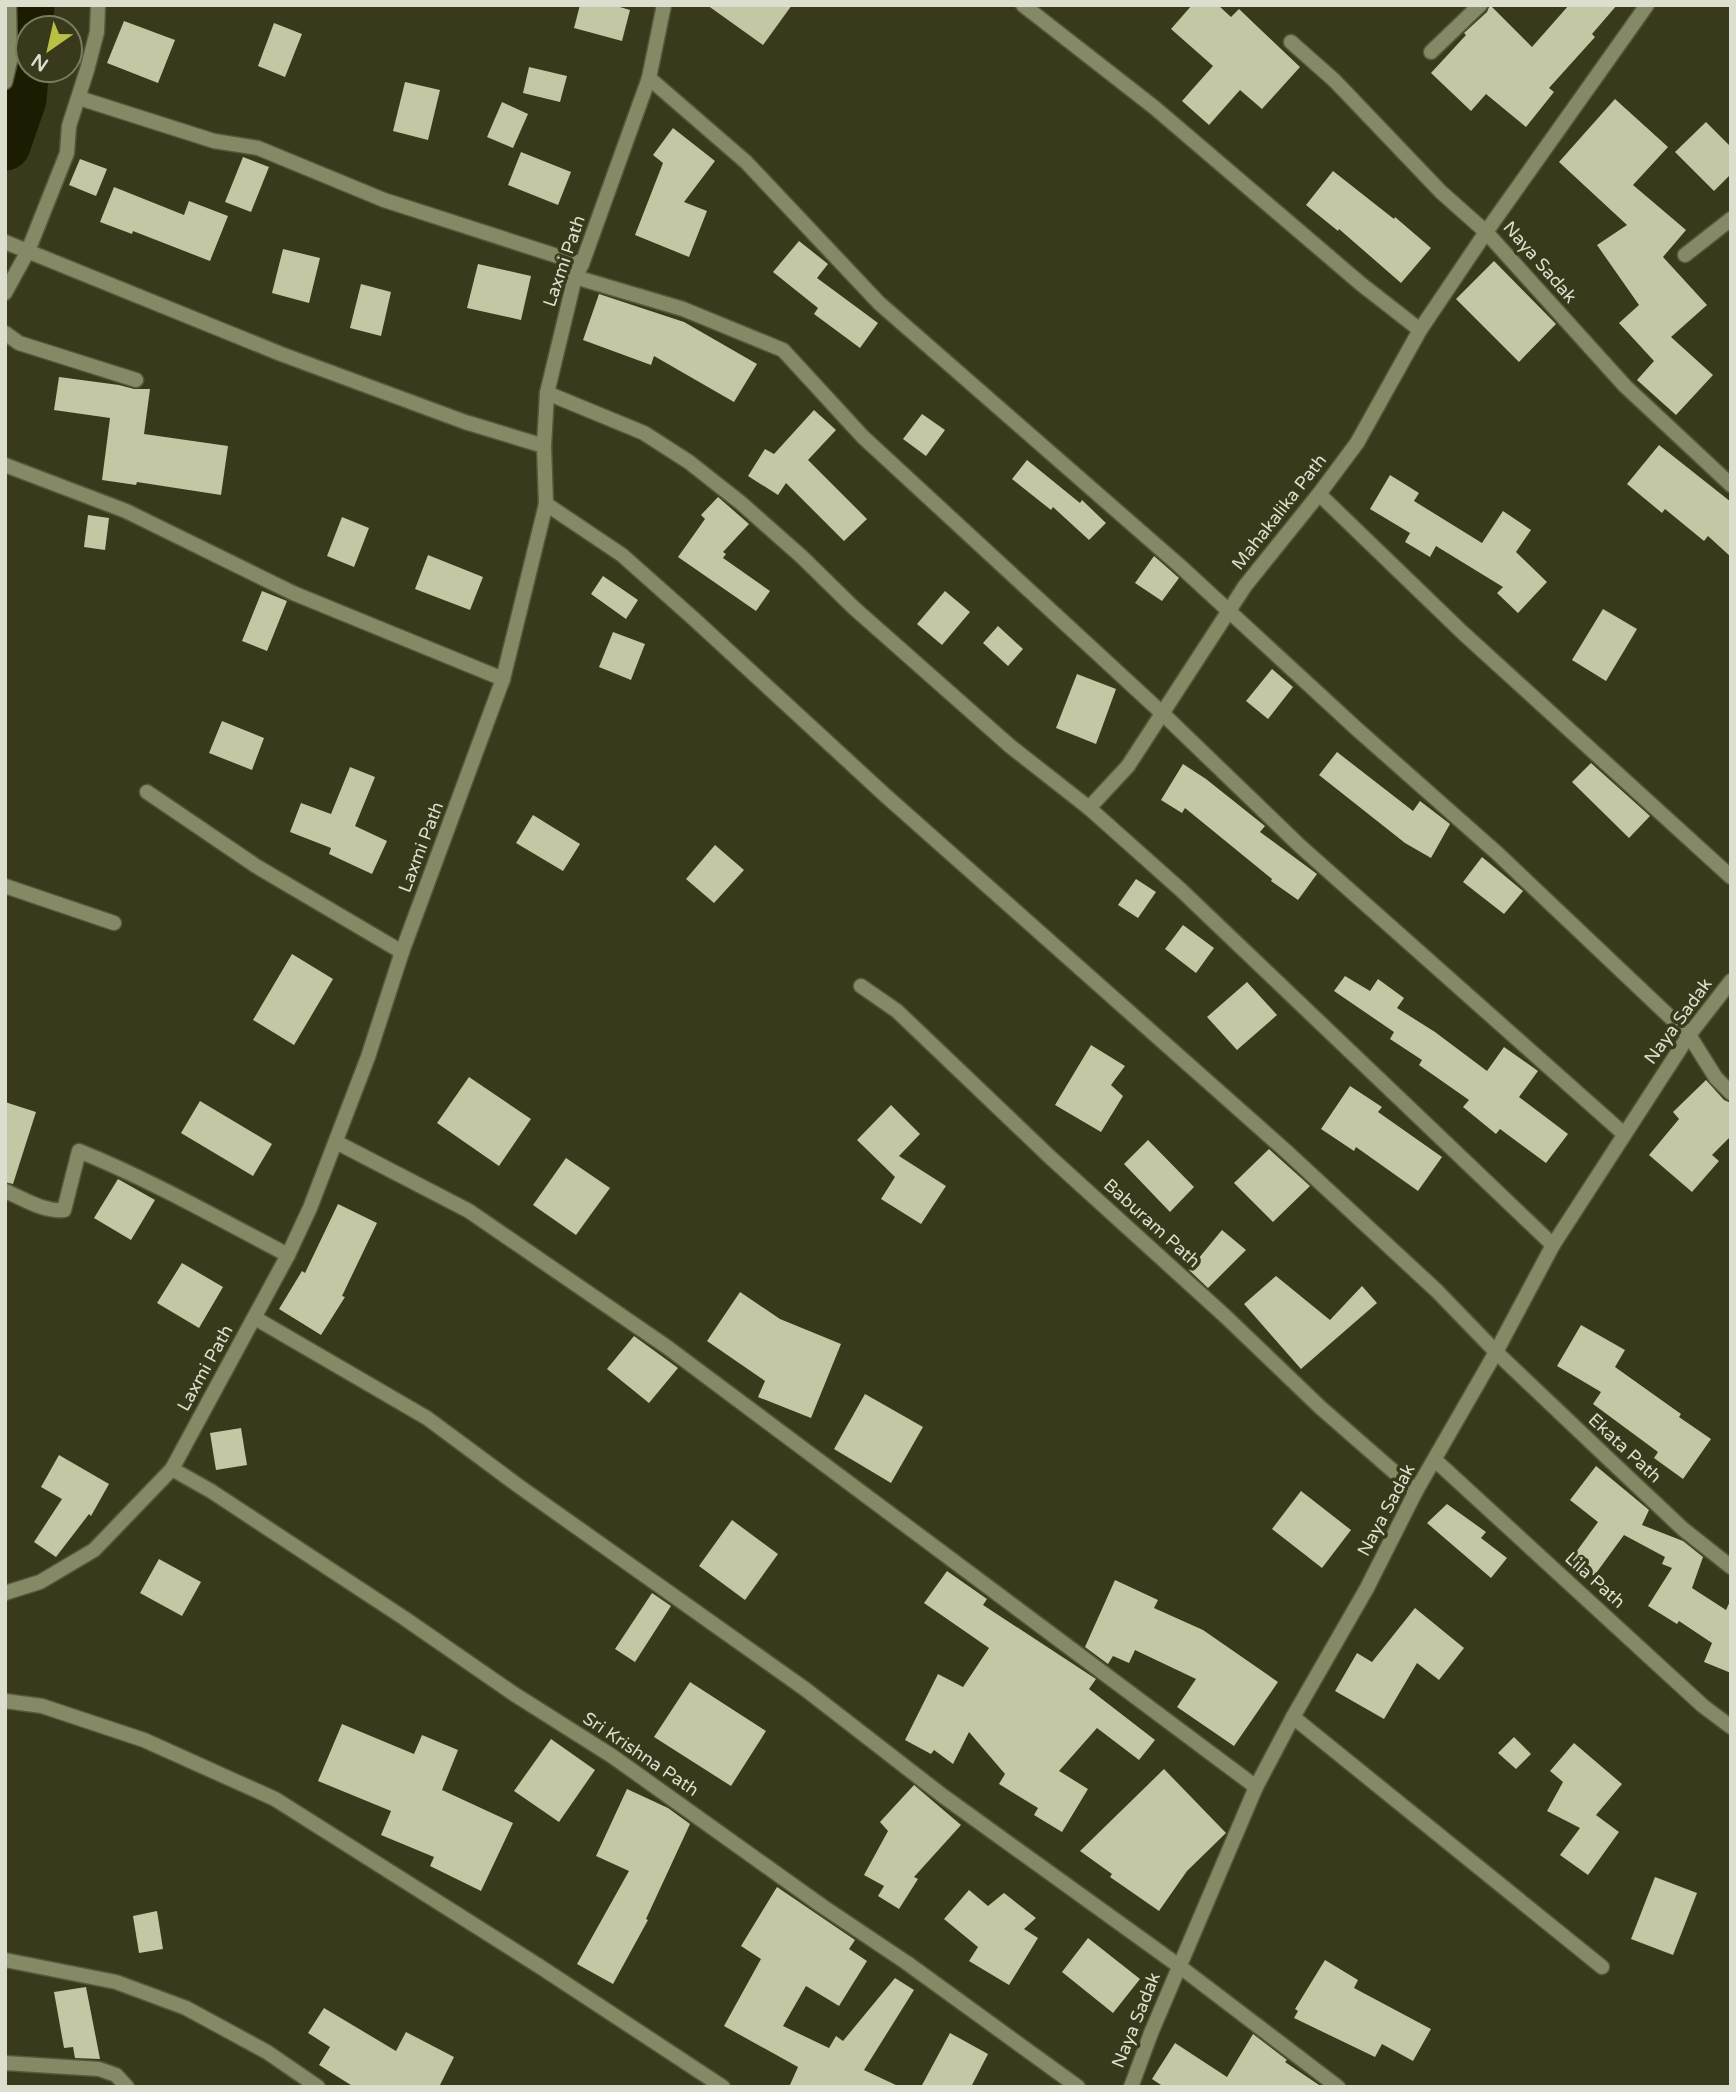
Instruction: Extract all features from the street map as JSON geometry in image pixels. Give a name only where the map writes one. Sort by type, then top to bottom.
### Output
[{"type":"street","points":[[5,82],[9,5]]},
{"type":"street","points":[[5,293],[67,153],[69,126],[97,32],[98,5]]},
{"type":"street","name":"Laxmi Path","points":[[5,1593],[40,1582],[94,1550],[172,1469],[288,1255],[310,1208],[368,1057],[402,952],[503,679],[546,503],[544,446],[547,393],[578,270],[649,78],[664,5]]},
{"type":"street","points":[[1023,5],[1155,108],[1361,284],[1420,330]]},
{"type":"street","points":[[1432,52],[1480,5]]},
{"type":"street","name":"Naya Sadak","points":[[1647,5],[1486,232],[1625,386],[1731,485]]},
{"type":"street","points":[[1291,42],[1335,81],[1441,192],[1486,232]]},
{"type":"street","points":[[649,78],[746,162],[879,303],[1230,611],[1358,730],[1497,853],[1689,1035],[1716,1078],[1731,1093]]},
{"type":"street","points":[[79,98],[214,141],[258,148],[384,200],[683,309],[783,350],[863,437],[1162,713],[1300,846],[1624,1134]]},
{"type":"street","points":[[1685,255],[1731,219]]},
{"type":"street","name":"Mahakalika Path","points":[[1089,808],[1128,766],[1245,586],[1320,494],[1357,443],[1420,330],[1486,232]]},
{"type":"street","points":[[5,243],[305,363],[465,422],[544,446]]},
{"type":"street","points":[[5,333],[19,343],[136,380]]},
{"type":"street","points":[[547,393],[645,432],[690,462],[792,548],[854,608],[999,737],[1089,808],[1181,890],[1553,1245]]},
{"type":"street","points":[[5,465],[126,511],[293,593],[503,679]]},
{"type":"street","points":[[1320,494],[1463,633],[1731,877]]},
{"type":"street","name":"Ekata Path","points":[[546,503],[622,555],[886,796],[1287,1152],[1437,1291],[1496,1352],[1683,1529],[1731,1567]]},
{"type":"street","points":[[147,792],[256,866],[402,952]]},
{"type":"street","points":[[5,886],[114,923]]},
{"type":"street","name":"Naya Sadak","points":[[1130,2087],[1256,1787],[1293,1717],[1367,1588],[1416,1491],[1496,1352],[1553,1245],[1689,1035],[1731,981]]},
{"type":"street","name":"Baburam Path","points":[[862,986],[897,1011],[1321,1408],[1416,1491]]},
{"type":"street","points":[[335,1142],[469,1211],[667,1346],[1256,1787]]},
{"type":"street","points":[[5,1191],[54,1211],[64,1210],[79,1151],[114,1165],[288,1255]]},
{"type":"street","points":[[254,1318],[427,1418],[805,1689],[943,1796],[1179,1966],[1338,2087]]},
{"type":"street","name":"Lila Path","points":[[1435,1460],[1703,1706],[1731,1727]]},
{"type":"street","name":"Sri Krishna Path","points":[[172,1469],[244,1513],[514,1695],[623,1763],[1078,2087]]},
{"type":"street","points":[[5,1701],[42,1706],[144,1740],[275,1799],[723,2087]]},
{"type":"street","points":[[1293,1717],[1602,1967]]},
{"type":"street","points":[[5,1960],[116,1982],[186,2008],[267,2052],[318,2087]]},
{"type":"street","points":[[5,2063],[99,2069],[116,2075],[127,2087]]},
{"type":"building","points":[[580,5],[613,5],[630,10],[622,41],[574,28]]},
{"type":"building","points":[[707,5],[792,5],[763,45]]},
{"type":"building","points":[[1192,5],[1218,5],[1231,17],[1239,9],[1300,67],[1262,109],[1240,90],[1209,125],[1182,101],[1213,66],[1171,29]]},
{"type":"building","points":[[1490,5],[1532,47],[1569,5],[1617,5],[1592,34],[1595,37],[1549,88],[1554,92],[1526,127],[1486,94],[1471,111],[1431,73],[1466,35],[1464,33],[1487,12]]},
{"type":"building","points":[[124,21],[175,40],[158,83],[107,63]]},
{"type":"building","points":[[274,23],[302,34],[285,77],[258,66]]},
{"type":"building","points":[[529,67],[567,76],[560,102],[523,93]]},
{"type":"building","points":[[405,82],[440,90],[428,140],[393,131]]},
{"type":"building","points":[[1615,99],[1668,147],[1633,185],[1686,230],[1663,257],[1707,305],[1671,337],[1713,375],[1676,415],[1637,380],[1654,361],[1619,323],[1639,305],[1597,245],[1627,225],[1559,162]]},
{"type":"building","points":[[502,102],[528,114],[513,148],[487,137]]},
{"type":"building","points":[[1706,122],[1731,147],[1731,174],[1714,191],[1675,152]]},
{"type":"building","points":[[673,128],[715,161],[684,202],[707,211],[689,257],[635,235],[663,163],[653,155]]},
{"type":"building","points":[[521,152],[571,172],[558,205],[508,185]]},
{"type":"building","points":[[243,157],[269,167],[251,212],[225,202]]},
{"type":"building","points":[[80,159],[107,169],[96,196],[69,185]]},
{"type":"building","points":[[1333,171],[1394,219],[1395,217],[1431,248],[1401,283],[1339,229],[1338,231],[1306,205]]},
{"type":"building","points":[[114,187],[184,215],[189,201],[228,216],[210,261],[133,231],[132,234],[100,222]]},
{"type":"building","points":[[799,241],[828,264],[817,278],[878,323],[860,348],[814,314],[818,308],[773,272]]},
{"type":"building","points":[[283,249],[320,258],[309,303],[272,293]]},
{"type":"building","points":[[1494,261],[1556,324],[1519,362],[1456,299]]},
{"type":"building","points":[[478,264],[531,276],[521,320],[467,308]]},
{"type":"building","points":[[361,284],[391,292],[381,336],[350,328]]},
{"type":"building","points":[[599,294],[684,322],[757,364],[734,402],[654,356],[651,365],[583,340]]},
{"type":"building","points":[[59,377],[150,389],[144,434],[228,446],[221,495],[137,482],[136,485],[102,480],[110,418],[54,410]]},
{"type":"building","points":[[814,410],[836,430],[808,460],[867,519],[844,541],[786,483],[778,495],[748,476],[765,449],[774,454]]},
{"type":"building","points":[[922,414],[945,430],[926,456],[903,439]]},
{"type":"building","points":[[1659,445],[1731,502],[1731,557],[1708,536],[1704,541],[1665,509],[1662,513],[1627,484]]},
{"type":"building","points":[[1027,460],[1080,503],[1082,500],[1106,523],[1089,540],[1053,507],[1051,510],[1012,479]]},
{"type":"building","points":[[1390,475],[1419,493],[1414,501],[1482,543],[1503,511],[1531,530],[1516,552],[1547,582],[1518,613],[1497,593],[1503,587],[1436,546],[1430,557],[1405,542],[1410,533],[1370,509]]},
{"type":"building","points":[[718,497],[749,524],[723,552],[726,554],[723,558],[770,591],[756,611],[678,557],[705,519],[701,515]]},
{"type":"building","points":[[88,515],[109,518],[105,550],[84,547]]},
{"type":"building","points":[[342,517],[369,528],[354,567],[327,556]]},
{"type":"building","points":[[428,555],[483,577],[470,610],[415,589]]},
{"type":"building","points":[[1154,556],[1179,578],[1162,601],[1135,583]]},
{"type":"building","points":[[603,576],[638,600],[626,619],[591,594]]},
{"type":"building","points":[[262,591],[287,601],[267,651],[242,641]]},
{"type":"building","points":[[945,591],[970,612],[942,645],[917,624]]},
{"type":"building","points":[[1603,609],[1637,629],[1606,681],[1572,660]]},
{"type":"building","points":[[998,626],[1023,649],[1008,666],[983,643]]},
{"type":"building","points":[[613,632],[645,644],[631,680],[599,667]]},
{"type":"building","points":[[1272,669],[1293,687],[1268,719],[1246,701]]},
{"type":"building","points":[[1077,674],[1116,689],[1096,744],[1056,728]]},
{"type":"building","points":[[222,721],[264,738],[252,770],[209,753]]},
{"type":"building","points":[[1337,752],[1413,811],[1420,801],[1450,824],[1431,858],[1405,843],[1319,775]]},
{"type":"building","points":[[1591,763],[1650,816],[1629,838],[1572,782]]},
{"type":"building","points":[[1183,764],[1265,826],[1260,832],[1317,874],[1298,900],[1271,881],[1272,879],[1185,808],[1182,813],[1161,800]]},
{"type":"building","points":[[350,767],[375,777],[355,826],[387,841],[372,874],[329,854],[331,848],[290,832],[301,803],[331,814]]},
{"type":"building","points":[[533,815],[580,844],[563,871],[516,843]]},
{"type":"building","points":[[715,845],[744,870],[714,903],[686,879]]},
{"type":"building","points":[[1482,857],[1523,891],[1504,914],[1463,882]]},
{"type":"building","points":[[1136,879],[1156,892],[1138,918],[1118,905]]},
{"type":"building","points":[[1183,925],[1214,948],[1196,973],[1165,949]]},
{"type":"building","points":[[292,954],[333,979],[294,1045],[253,1020]]},
{"type":"building","points":[[1345,976],[1370,991],[1378,979],[1404,998],[1397,1008],[1435,1032],[1487,1071],[1504,1047],[1538,1071],[1519,1097],[1568,1134],[1546,1163],[1500,1129],[1496,1134],[1463,1107],[1469,1100],[1419,1065],[1422,1060],[1390,1039],[1394,1032],[1334,991]]},
{"type":"building","points":[[1247,982],[1277,1015],[1237,1050],[1207,1017]]},
{"type":"building","points":[[1091,1045],[1125,1066],[1111,1085],[1123,1096],[1101,1132],[1055,1105]]},
{"type":"building","points":[[469,1077],[531,1119],[499,1166],[437,1123]]},
{"type":"building","points":[[1706,1080],[1724,1100],[1731,1103],[1731,1136],[1712,1155],[1719,1161],[1692,1192],[1649,1155],[1679,1119],[1673,1112]]},
{"type":"building","points":[[1350,1086],[1382,1107],[1378,1112],[1442,1157],[1418,1191],[1356,1147],[1354,1151],[1321,1129]]},
{"type":"building","points":[[200,1101],[272,1144],[253,1176],[181,1133]]},
{"type":"building","points":[[5,1102],[36,1112],[13,1184],[5,1182]]},
{"type":"building","points":[[891,1105],[920,1134],[899,1156],[946,1186],[921,1224],[881,1199],[895,1177],[857,1140]]},
{"type":"building","points":[[1148,1140],[1194,1187],[1170,1212],[1124,1164]]},
{"type":"building","points":[[1269,1149],[1310,1186],[1273,1222],[1234,1183]]},
{"type":"building","points":[[566,1158],[610,1188],[576,1235],[533,1205]]},
{"type":"building","points":[[118,1179],[155,1200],[131,1240],[94,1218]]},
{"type":"building","points":[[338,1204],[377,1223],[342,1296],[345,1297],[321,1335],[279,1309],[302,1271],[305,1273]]},
{"type":"building","points":[[1222,1230],[1246,1250],[1208,1288],[1189,1270]]},
{"type":"building","points":[[182,1263],[223,1287],[199,1328],[157,1303]]},
{"type":"building","points":[[1276,1276],[1330,1320],[1362,1286],[1377,1303],[1301,1369],[1244,1304]]},
{"type":"building","points":[[740,1292],[780,1319],[841,1344],[811,1418],[758,1397],[765,1381],[707,1341]]},
{"type":"building","points":[[1581,1325],[1625,1350],[1615,1367],[1711,1439],[1683,1479],[1654,1458],[1658,1452],[1593,1404],[1601,1392],[1557,1366]]},
{"type":"building","points":[[634,1336],[678,1368],[649,1403],[607,1369]]},
{"type":"building","points":[[865,1394],[923,1427],[891,1483],[834,1449]]},
{"type":"building","points":[[241,1428],[247,1465],[216,1470],[210,1433]]},
{"type":"building","points":[[59,1455],[109,1484],[91,1516],[89,1514],[56,1557],[34,1542],[62,1499],[41,1487]]},
{"type":"building","points":[[1596,1466],[1649,1510],[1642,1525],[1683,1541],[1703,1557],[1692,1588],[1726,1610],[1731,1599],[1731,1673],[1704,1662],[1712,1643],[1679,1621],[1677,1624],[1648,1606],[1672,1568],[1662,1564],[1665,1557],[1624,1535],[1594,1576],[1571,1559],[1598,1522],[1570,1500]]},
{"type":"building","points":[[1301,1491],[1351,1530],[1322,1568],[1272,1529]]},
{"type":"building","points":[[1447,1504],[1486,1532],[1481,1538],[1507,1558],[1491,1578],[1427,1523]]},
{"type":"building","points":[[732,1520],[778,1554],[745,1600],[699,1566]]},
{"type":"building","points":[[159,1559],[201,1582],[182,1616],[140,1593]]},
{"type":"building","points":[[947,1571],[987,1599],[983,1605],[1096,1679],[1089,1689],[1155,1740],[1139,1760],[1097,1728],[1059,1771],[1088,1789],[1062,1832],[1034,1815],[1038,1808],[999,1784],[1005,1774],[969,1732],[953,1764],[934,1750],[931,1754],[905,1740],[938,1674],[963,1687],[989,1648],[924,1603]]},
{"type":"building","points":[[1115,1580],[1158,1600],[1154,1608],[1203,1630],[1278,1682],[1234,1746],[1177,1707],[1196,1679],[1135,1650],[1129,1663],[1113,1656],[1108,1664],[1085,1647]]},
{"type":"building","points":[[652,1593],[671,1606],[635,1662],[615,1649]]},
{"type":"building","points":[[1415,1608],[1464,1648],[1439,1680],[1417,1663],[1384,1719],[1335,1691],[1357,1653],[1372,1662]]},
{"type":"building","points":[[690,1682],[766,1731],[731,1786],[654,1737]]},
{"type":"building","points":[[342,1724],[414,1754],[422,1735],[458,1750],[442,1790],[513,1823],[481,1891],[430,1866],[434,1857],[381,1835],[391,1811],[318,1781]]},
{"type":"building","points":[[1514,1737],[1531,1754],[1516,1769],[1498,1753]]},
{"type":"building","points":[[551,1739],[595,1770],[559,1822],[514,1791]]},
{"type":"building","points":[[1574,1743],[1622,1784],[1596,1815],[1619,1832],[1588,1875],[1560,1855],[1580,1828],[1547,1811],[1563,1782],[1550,1771]]},
{"type":"building","points":[[1164,1769],[1226,1833],[1187,1871],[1159,1911],[1110,1877],[1112,1874],[1080,1851]]},
{"type":"building","points":[[914,1785],[961,1825],[914,1877],[918,1879],[899,1909],[878,1896],[884,1886],[864,1875],[888,1831],[880,1822]]},
{"type":"building","points":[[627,1789],[668,1808],[690,1824],[646,1919],[648,1920],[613,1984],[577,1964],[629,1871],[596,1856]]},
{"type":"building","points":[[1655,1877],[1697,1893],[1673,1955],[1631,1939]]},
{"type":"building","points":[[777,1887],[855,1940],[849,1949],[867,1961],[839,2006],[806,1986],[783,2026],[829,2048],[836,2036],[843,2041],[895,1978],[914,1990],[864,2070],[900,2087],[789,2087],[798,2067],[724,2026],[761,1959],[741,1946]]},
{"type":"building","points":[[969,1890],[988,1906],[1004,1893],[1036,1918],[1024,1929],[1038,1938],[1009,1985],[969,1961],[978,1947],[944,1919]]},
{"type":"building","points":[[157,1911],[163,1949],[139,1953],[133,1916]]},
{"type":"building","points":[[1088,1938],[1140,1979],[1113,2013],[1062,1972]]},
{"type":"building","points":[[1325,1960],[1358,1980],[1354,1988],[1431,2029],[1413,2061],[1382,2044],[1375,2057],[1294,2018],[1298,2011],[1295,2009]]},
{"type":"building","points":[[86,1987],[100,2059],[75,2058],[73,2047],[64,2048],[54,1992]]},
{"type":"building","points":[[324,2008],[396,2051],[406,2032],[454,2057],[439,2087],[354,2087],[319,2065],[330,2047],[308,2033]]},
{"type":"building","points":[[950,2033],[988,2054],[971,2087],[921,2087]]},
{"type":"building","points":[[1253,2034],[1287,2060],[1285,2062],[1322,2087],[1164,2087],[1152,2079],[1175,2043],[1227,2077]]},
{"type":"waterway","points":[[5,145],[21,99],[29,5]]}]
